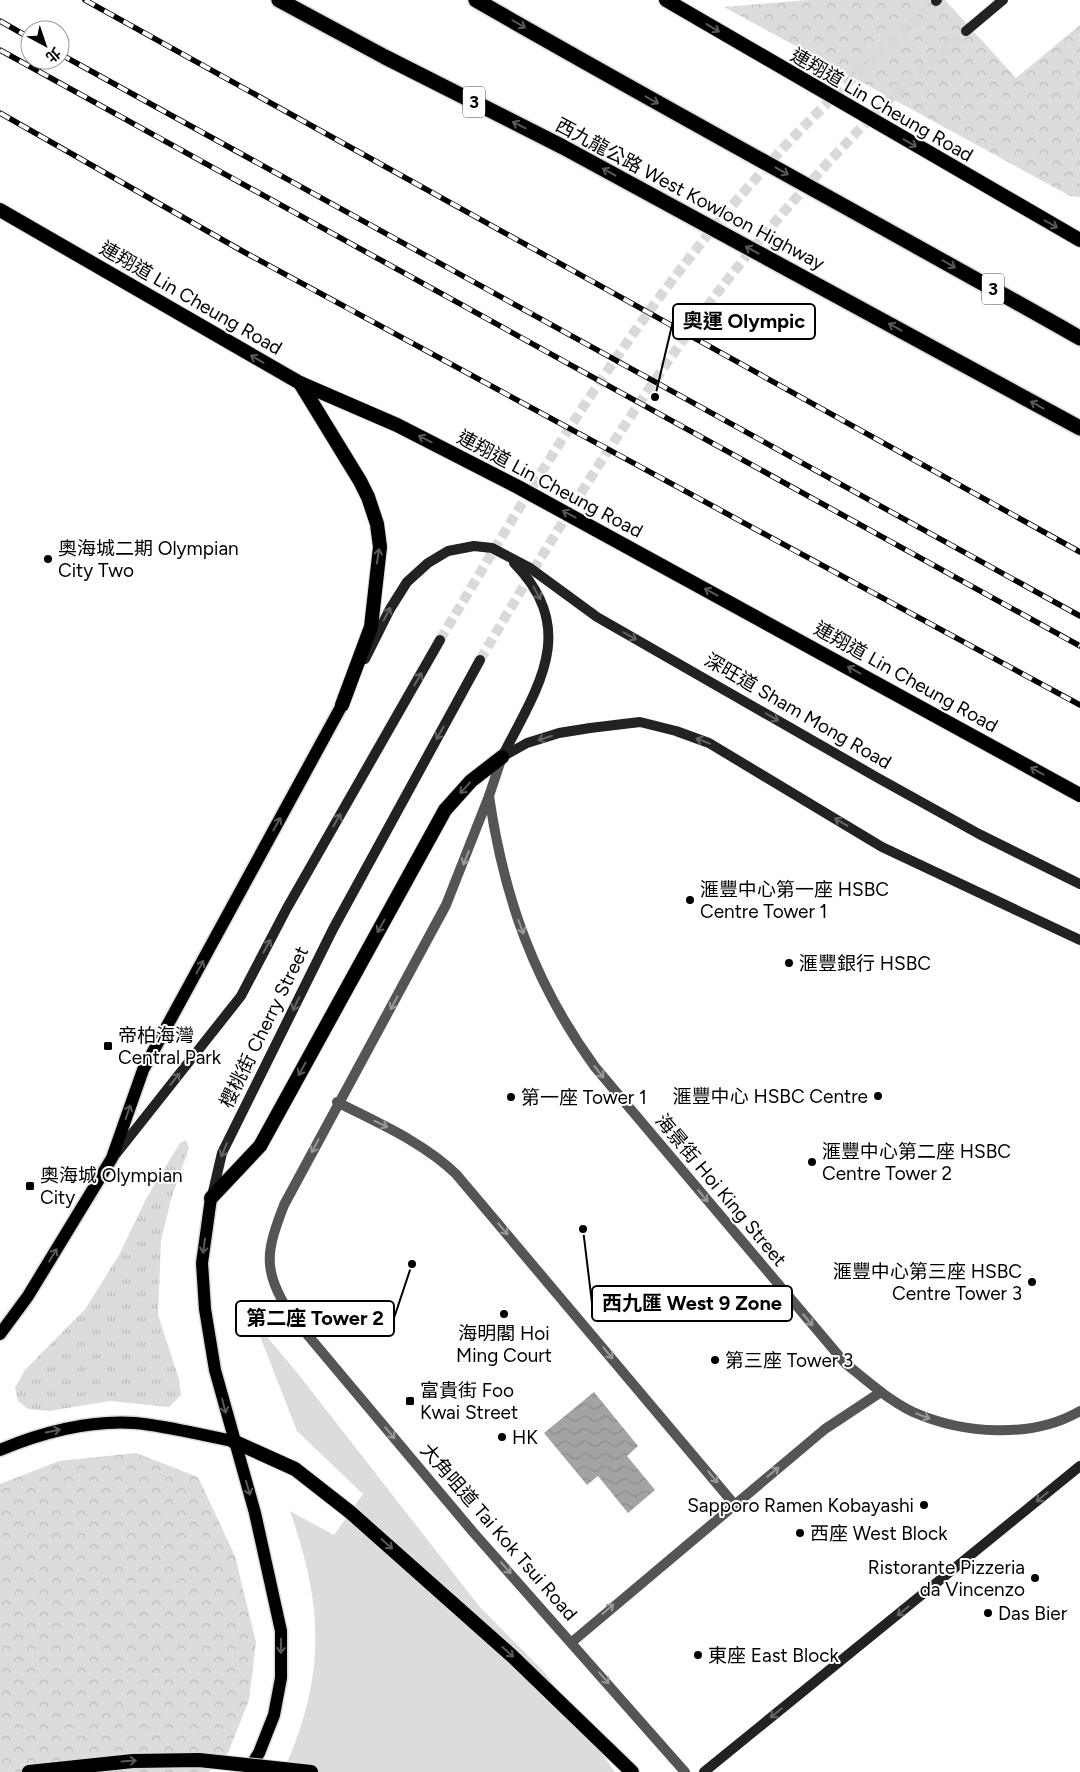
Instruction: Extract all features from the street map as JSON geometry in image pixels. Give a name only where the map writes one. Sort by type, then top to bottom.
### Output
[{"type":"highway","name":"西九龍公路 West Kowloon Highway","points":[[279,0],[563,147],[1080,428]]},
{"type":"highway","name":"3","points":[[476,0],[1080,338]]},
{"type":"highway","name":"連翔道 Lin Cheung Road","points":[[666,0],[1080,240]]},
{"type":"highway","name":"連翔道 Lin Cheung Road","points":[[0,210],[300,383],[397,425],[518,487],[1080,795]]},
{"type":"highway","points":[[300,383],[368,497],[377,524],[380,547],[371,627],[342,705]]},
{"type":"highway","points":[[211,1198],[260,1146],[445,810],[470,781],[502,757]]},
{"type":"highway","points":[[233,1441],[296,1469],[350,1512],[512,1656],[632,1772]]},
{"type":"highway","points":[[29,1772],[133,1761],[190,1760],[312,1772]]},
{"type":"main road","points":[[966,31],[1003,0]]},
{"type":"main road","name":"櫻桃街 Cherry Street","points":[[112,1158],[143,1070],[342,705],[390,609],[407,582],[428,563],[448,551],[474,546],[492,548],[506,555]]},
{"type":"main road","points":[[502,757],[539,682],[546,664],[550,637],[547,615],[538,594],[525,574],[506,555]]},
{"type":"main road","name":"深旺道 Sham Mong Road","points":[[506,555],[545,578],[582,607],[605,622],[978,834],[1080,884]]},
{"type":"main road","name":"櫻桃街 Cherry Street","points":[[0,1334],[28,1296],[112,1158],[241,996],[287,908],[440,640]]},
{"type":"main road","name":"櫻桃街 Cherry Street","points":[[247,1772],[259,1753],[274,1715],[281,1678],[281,1631],[255,1513],[233,1441],[215,1370],[205,1309],[202,1263],[211,1198],[222,1152],[333,929],[480,660]]},
{"type":"main road","points":[[502,757],[527,744],[558,733],[610,725],[640,722],[676,731],[709,743],[882,847],[1080,940]]},
{"type":"main road","points":[[0,1450],[48,1432],[91,1425],[135,1424],[233,1441]]},
{"type":"main road","points":[[704,1772],[1080,1466]]},
{"type":"street","points":[[502,757],[490,796],[446,905],[386,1018],[337,1102],[418,1145],[445,1163],[456,1174],[734,1504]]},
{"type":"street","name":"海景街 Hoi King Street","points":[[490,796],[495,837],[518,918],[542,982],[570,1033],[594,1067],[834,1351],[881,1392],[912,1411],[937,1421],[969,1428],[1002,1430],[1039,1427],[1065,1420],[1080,1411]]},
{"type":"street","name":"大角咀道 Tai Kok Tsui Road","points":[[337,1102],[284,1205],[272,1236],[268,1262],[275,1289],[290,1314],[473,1532],[685,1772]]},
{"type":"street","points":[[572,1642],[825,1429],[881,1392]]},
{"type":"green space","points":[[808,0],[945,0],[1016,78],[1080,25],[1080,197],[1070,196],[724,7]]},
{"type":"green space","points":[[186,1140],[189,1148],[171,1199],[161,1241],[158,1315],[179,1379],[181,1395],[169,1407],[110,1401],[49,1411],[28,1409],[18,1401],[15,1388],[25,1370],[86,1308],[120,1253],[147,1197],[180,1143]]},
{"type":"green space","points":[[254,1321],[299,1375],[479,1606],[545,1673],[615,1772],[283,1772],[297,1737],[307,1704],[313,1673],[315,1642],[314,1611],[309,1580],[290,1511],[334,1535],[363,1494],[297,1431]]},
{"type":"green space","points":[[136,1453],[198,1477],[235,1556],[256,1642],[249,1700],[228,1753],[209,1772],[0,1772],[0,1484],[59,1461]]},
{"type":"water","points":[[594,1392],[638,1446],[627,1456],[655,1490],[628,1513],[598,1476],[587,1485],[544,1433]]},
{"type":"tunnel","points":[[440,640],[512,519],[588,400],[627,342],[669,285],[712,230],[800,130],[936,1]]},
{"type":"tunnel","points":[[480,660],[535,567],[622,429],[683,340],[734,271],[815,177],[879,109],[966,31]]},
{"type":"railway","points":[[85,0],[1080,552]]},
{"type":"railway","points":[[0,21],[20,32]]},
{"type":"railway","points":[[0,50],[1080,646]]},
{"type":"railway","points":[[70,60],[1080,616]]},
{"type":"railway","points":[[0,113],[244,252],[1080,705]]},
{"type":"place","name":"奧運 Olympic","points":[[655,397]]},
{"type":"place","name":"奧海城二期 Olympian City Two","points":[[48,559]]},
{"type":"place","name":"滙豐中心第一座 HSBC Centre Tower 1","points":[[690,900]]},
{"type":"place","name":"滙豐銀行 HSBC","points":[[789,963]]},
{"type":"place","name":"帝柏海灣 Central Park","points":[[108,1046]]},
{"type":"place","name":"滙豐中心 HSBC Centre","points":[[878,1096]]},
{"type":"place","name":"第一座 Tower 1","points":[[511,1097]]},
{"type":"place","name":"滙豐中心第二座 HSBC Centre Tower 2","points":[[812,1162]]},
{"type":"place","name":"奧海城 Olympian City","points":[[30,1186]]},
{"type":"place","name":"西九匯 West 9 Zone","points":[[583,1229]]},
{"type":"place","name":"第二座 Tower 2","points":[[412,1264]]},
{"type":"place","name":"滙豐中心第三座 HSBC Centre Tower 3","points":[[1032,1282]]},
{"type":"place","name":"海明閣 Hoi Ming Court","points":[[504,1314]]},
{"type":"place","name":"第三座 Tower 3","points":[[715,1360]]},
{"type":"place","name":"富貴街 Foo Kwai Street","points":[[410,1401]]},
{"type":"place","name":"HK","points":[[502,1437]]},
{"type":"place","name":"Sapporo Ramen Kobayashi","points":[[924,1505]]},
{"type":"place","name":"西座 West Block","points":[[800,1533]]},
{"type":"place","name":"Ristorante Pizzeria da Vincenzo","points":[[1035,1578]]},
{"type":"place","name":"Das Bier","points":[[988,1613]]},
{"type":"place","name":"東座 East Block","points":[[698,1655]]}]
